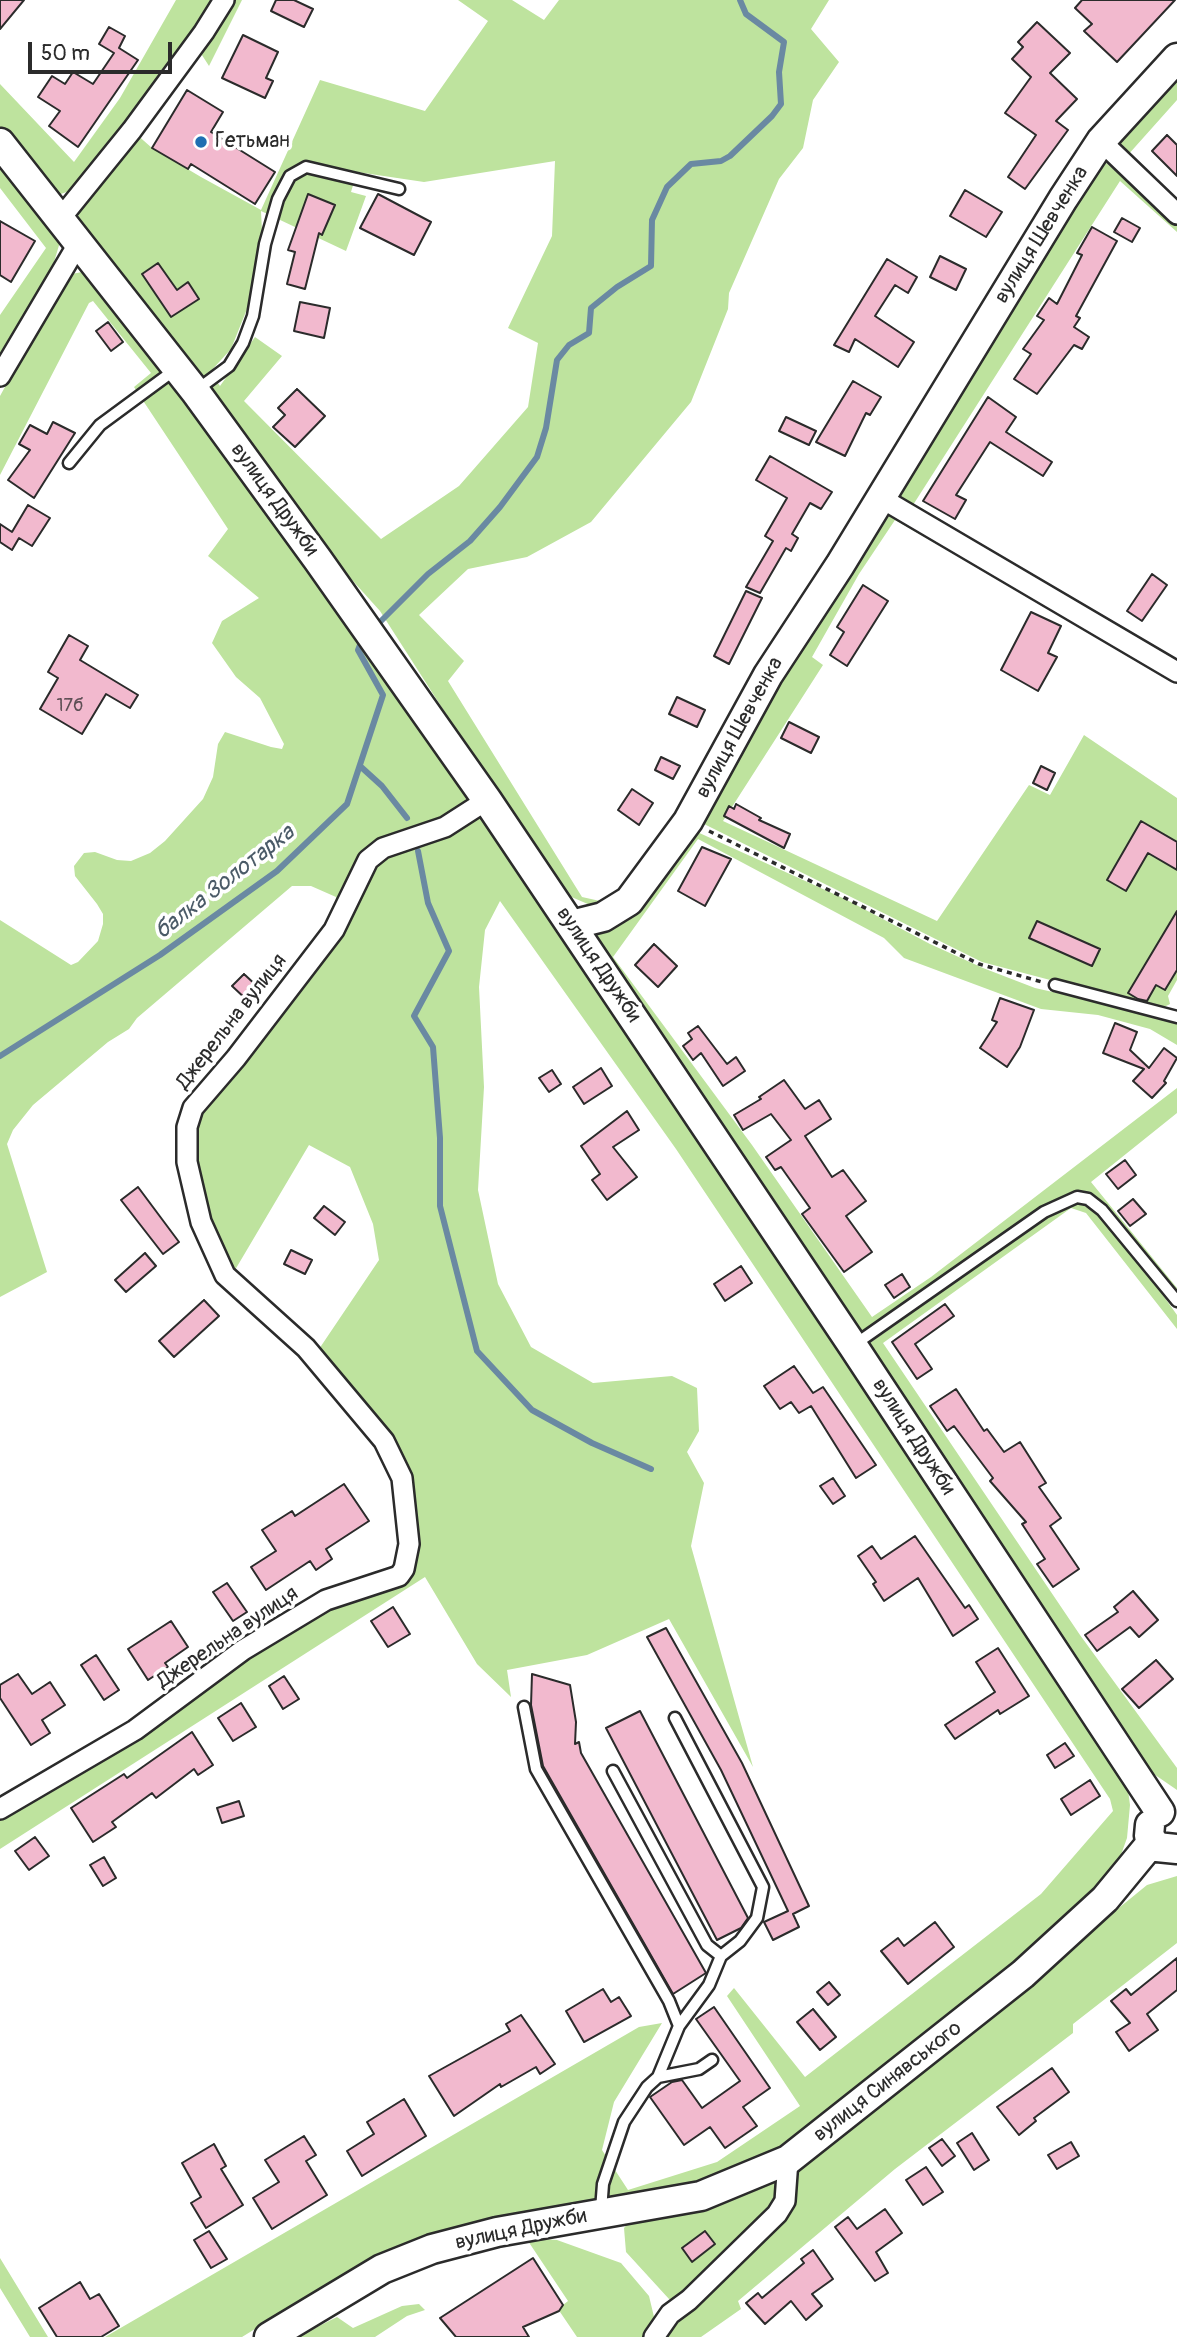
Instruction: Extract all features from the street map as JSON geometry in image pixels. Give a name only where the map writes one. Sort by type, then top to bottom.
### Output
[{"type":"street","points":[[60,219],[140,120],[224,0]]},
{"type":"street","name":"вулиця Шевченка","points":[[571,925],[609,914],[629,901],[688,821],[768,675],[881,498],[1101,141],[1177,58]]},
{"type":"street","points":[[1101,141],[1177,214]]},
{"type":"street","name":"вулиця Дружби","points":[[0,143],[195,391],[387,657],[487,800],[1169,1812]]},
{"type":"street","points":[[0,376],[78,244]]},
{"type":"street","points":[[881,498],[1177,672]]},
{"type":"street","name":"Джерельна вулиця","points":[[0,1809],[135,1730],[243,1650],[326,1600],[399,1576],[404,1569],[409,1544],[402,1478],[390,1453],[368,1420],[306,1348],[225,1275],[201,1222],[187,1162],[187,1127],[193,1108],[236,1058],[334,930],[368,860],[383,848],[444,827],[487,800]]},
{"type":"street","points":[[1165,1846],[1149,1829],[1169,1812]]},
{"type":"street","name":"вулиця Синявського","points":[[788,2160],[1023,1974],[1165,1846]]},
{"type":"street","points":[[654,2337],[670,2314],[689,2300],[777,2214],[785,2201],[788,2160]]},
{"type":"street","name":"вулиця Дружби","points":[[269,2337],[382,2269],[432,2249],[497,2232],[701,2196],[788,2160]]},
{"type":"lane","points":[[195,391],[229,366],[243,343],[253,316],[265,244],[278,200],[290,176],[306,167],[399,189]]},
{"type":"lane","points":[[69,463],[100,425],[177,369]]},
{"type":"lane","points":[[1055,985],[1177,1017]]},
{"type":"lane","points":[[853,1346],[1044,1212],[1077,1197],[1088,1199],[1102,1210],[1177,1301]]},
{"type":"lane","points":[[524,1707],[537,1769],[669,2001],[679,2026]]},
{"type":"lane","points":[[600,2214],[603,2185],[624,2122],[647,2087],[658,2077],[679,2026],[709,1985],[721,1956],[740,1941],[757,1917],[763,1887],[675,1718]]},
{"type":"lane","points":[[613,1771],[707,1945],[721,1956]]},
{"type":"lane","points":[[658,2077],[699,2069],[712,2060]]},
{"type":"path","points":[[688,821],[820,883],[979,964],[1055,985]]},
{"type":"green space","points":[[176,0],[214,0],[78,188],[58,195],[0,131],[0,84],[74,162],[120,98]]},
{"type":"green space","points":[[233,0],[242,0],[209,66],[200,52]]},
{"type":"green space","points":[[458,0],[512,0],[544,20],[559,0],[829,0],[811,29],[839,62],[813,100],[803,148],[779,179],[729,293],[728,309],[691,402],[591,522],[527,557],[468,569],[419,615],[464,661],[448,681],[582,897],[600,901],[590,905],[560,892],[380,611],[335,561],[78,221],[79,205],[135,133],[152,148],[261,210],[320,80],[425,111],[488,21]],"holes":[[[555,161],[552,236],[508,328],[538,343],[528,407],[459,486],[381,539],[244,401],[282,356],[255,337],[220,386],[210,372],[231,349],[251,299],[262,231],[261,211],[346,251],[366,196],[351,192],[357,172],[424,182]]]},
{"type":"green space","points":[[1177,71],[1177,100],[1127,156],[1112,146]]},
{"type":"green space","points":[[0,156],[56,229],[60,242],[54,262],[0,360],[0,315],[46,248],[0,188]]},
{"type":"green space","points":[[1104,161],[1177,226],[1177,232],[1120,181],[913,505],[1058,592],[900,503],[898,496],[1030,275]]},
{"type":"green space","points":[[82,272],[90,276],[217,444],[468,788],[465,803],[456,813],[388,842],[334,918],[336,897],[311,886],[292,886],[137,1018],[129,1029],[108,1042],[33,1105],[13,1130],[7,1144],[47,1272],[0,1297],[0,920],[71,965],[78,962],[98,941],[103,924],[103,914],[75,876],[74,866],[84,853],[95,852],[117,860],[131,861],[150,853],[165,841],[203,799],[213,777],[218,744],[225,732],[271,747],[282,749],[284,744],[260,698],[236,677],[212,643],[222,621],[259,598],[208,556],[228,529],[134,387],[151,373],[93,301],[89,303],[0,475],[0,396],[60,287],[72,274]]},
{"type":"green space","points":[[897,514],[1177,678],[1177,682],[895,520],[859,574],[812,657],[823,665],[723,821],[937,921],[1029,785],[1050,795],[1084,735],[1177,798],[1177,980],[1168,996],[1170,1004],[1160,1009],[982,962],[704,824],[702,818],[786,663],[850,567],[889,516]]},
{"type":"green space","points":[[483,815],[1126,1775],[1130,1805],[1127,1838],[1118,1863],[1072,1919],[802,2135],[754,2162],[711,2182],[470,2226],[394,2249],[344,2274],[242,2337],[105,2337],[639,2027],[662,2023],[614,2102],[602,2150],[628,2190],[717,2162],[800,2106],[727,1996],[734,1988],[805,2077],[1041,1894],[1113,1811],[1110,1799],[676,1149],[500,901],[485,930],[479,987],[484,1087],[478,1190],[498,1284],[531,1347],[593,1383],[672,1376],[697,1388],[699,1431],[687,1452],[704,1483],[691,1546],[753,1767],[669,1619],[587,1655],[507,1670],[511,1697],[477,1664],[425,1577],[0,1849],[0,1815],[254,1648],[328,1605],[400,1580],[408,1495],[317,1352],[379,1260],[373,1224],[350,1167],[309,1145],[235,1270],[218,1247],[204,1213],[195,1166],[194,1116],[375,863],[398,849]]},
{"type":"green space","points":[[695,831],[845,899],[930,944],[983,968],[1035,988],[1177,1020],[1177,1045],[1150,1029],[1098,1015],[1041,1009],[904,958],[884,938],[698,839],[613,957],[752,1145],[872,1317],[931,1277],[1177,1088],[1177,1113],[1091,1182],[1177,1288],[1177,1297],[1100,1201],[1084,1192],[1075,1191],[1016,1226],[860,1337],[594,939]]},
{"type":"green space","points":[[1077,1203],[1095,1210],[1160,1291],[1177,1315],[1177,1329],[1086,1213],[1071,1208],[883,1343],[1080,1635],[1177,1768],[1177,1790],[1148,1770],[867,1345],[1066,1204]]},
{"type":"green space","points":[[1177,1876],[1177,1943],[1073,2024],[1073,2033],[895,2169],[738,2301],[741,2309],[701,2337],[662,2337],[671,2324],[784,2218],[793,2174],[1147,1885]]},
{"type":"green space","points":[[778,2175],[776,2201],[747,2235],[715,2260],[674,2300],[669,2299],[626,2252],[624,2228],[630,2221]]},
{"type":"green space","points":[[526,2238],[557,2240],[621,2263],[649,2296],[655,2321],[647,2337],[577,2337],[558,2309],[568,2301]]},
{"type":"green space","points":[[0,2258],[48,2337],[30,2337],[0,2288]]},
{"type":"green space","points":[[419,2304],[425,2310],[407,2316],[375,2337],[297,2337],[337,2317],[353,2328],[402,2306]]},
{"type":"building","points":[[0,0],[24,0],[0,29]]},
{"type":"building","points":[[276,0],[294,0],[313,9],[304,27],[271,11]]},
{"type":"building","points":[[1082,0],[1175,0],[1117,62],[1084,31],[1092,24],[1075,8]]},
{"type":"building","points":[[1037,22],[1070,53],[1050,73],[1077,99],[1056,121],[1068,130],[1025,189],[1008,177],[1036,135],[1005,113],[1031,77],[1012,59],[1023,47],[1018,42]]},
{"type":"building","points":[[109,27],[125,36],[119,48],[138,60],[78,147],[49,126],[60,111],[38,97],[52,76],[65,84],[73,72],[93,84],[114,53],[99,44]]},
{"type":"building","points":[[243,35],[278,52],[266,78],[273,81],[265,98],[222,78]]},
{"type":"building","points":[[187,90],[223,112],[211,132],[275,172],[255,204],[191,164],[188,169],[152,148]]},
{"type":"building","points":[[1167,135],[1177,145],[1177,176],[1152,151]]},
{"type":"building","points":[[965,190],[1002,212],[986,237],[950,216]]},
{"type":"building","points":[[308,194],[335,205],[322,235],[319,233],[305,289],[287,284],[295,252],[288,250]]},
{"type":"building","points":[[378,194],[431,222],[414,255],[360,228]]},
{"type":"building","points":[[1122,218],[1140,228],[1132,242],[1114,232]]},
{"type":"building","points":[[0,221],[35,241],[11,282],[0,275]]},
{"type":"building","points":[[1092,227],[1117,241],[1076,316],[1080,318],[1074,327],[1089,337],[1082,349],[1074,345],[1037,394],[1014,379],[1031,354],[1023,349],[1044,320],[1037,316],[1049,298],[1057,304],[1082,255],[1077,253]]},
{"type":"building","points":[[940,256],[966,269],[956,290],[930,277]]},
{"type":"building","points":[[887,259],[917,277],[908,293],[895,285],[875,316],[914,342],[898,367],[855,339],[849,352],[834,345]]},
{"type":"building","points":[[158,263],[177,290],[188,282],[199,299],[171,317],[142,274]]},
{"type":"building","points":[[300,302],[330,308],[324,338],[294,331]]},
{"type":"building","points":[[108,322],[123,342],[111,351],[96,331]]},
{"type":"building","points":[[853,381],[881,397],[870,415],[866,413],[845,456],[816,442]]},
{"type":"building","points":[[297,389],[325,416],[295,447],[273,427],[285,415],[278,408]]},
{"type":"building","points":[[988,397],[1016,417],[1006,432],[1052,462],[1043,476],[990,442],[956,495],[966,500],[955,519],[923,501]]},
{"type":"building","points":[[786,417],[816,431],[809,445],[779,431]]},
{"type":"building","points":[[53,422],[75,433],[34,498],[8,480],[30,450],[19,444],[30,425],[47,434]]},
{"type":"building","points":[[770,456],[832,492],[821,509],[810,503],[792,534],[798,538],[791,551],[786,548],[760,593],[746,587],[773,541],[765,536],[787,498],[756,480]]},
{"type":"building","points":[[28,505],[50,518],[32,546],[19,538],[12,550],[0,542],[0,524],[12,532]]},
{"type":"building","points":[[1152,574],[1167,585],[1142,621],[1127,611]]},
{"type":"building","points":[[863,585],[888,601],[847,666],[830,655],[844,632],[837,627]]},
{"type":"building","points":[[746,591],[762,598],[729,664],[714,656]]},
{"type":"building","points":[[1031,612],[1061,626],[1048,653],[1057,657],[1038,691],[1001,670]]},
{"type":"building","points":[[69,635],[88,646],[80,660],[138,695],[130,708],[106,694],[82,734],[40,709],[58,678],[48,672]]},
{"type":"building","points":[[677,697],[705,710],[697,727],[669,714]]},
{"type":"building","points":[[789,722],[819,737],[811,753],[781,738]]},
{"type":"building","points":[[661,757],[680,766],[673,779],[655,770]]},
{"type":"building","points":[[1041,766],[1055,773],[1047,790],[1033,783]]},
{"type":"building","points":[[632,789],[653,803],[639,825],[618,810]]},
{"type":"building","points":[[736,804],[761,818],[759,820],[790,834],[784,848],[724,816],[729,806],[734,809]]},
{"type":"building","points":[[1141,821],[1177,842],[1177,870],[1148,853],[1126,891],[1107,880]]},
{"type":"building","points":[[702,847],[731,859],[705,906],[678,891]]},
{"type":"building","points":[[1177,911],[1177,970],[1165,990],[1156,985],[1147,1001],[1138,999],[1128,993]]},
{"type":"building","points":[[1037,921],[1100,949],[1092,966],[1029,938]]},
{"type":"building","points":[[654,944],[677,966],[658,987],[635,965]]},
{"type":"building","points":[[244,974],[260,989],[248,1001],[232,986]]},
{"type":"building","points":[[1000,998],[1034,1010],[1020,1047],[1007,1067],[980,1048],[997,1022],[992,1020]]},
{"type":"building","points":[[1115,1023],[1137,1032],[1130,1050],[1149,1068],[1164,1048],[1177,1058],[1164,1081],[1166,1083],[1152,1098],[1133,1081],[1144,1069],[1103,1053]]},
{"type":"building","points":[[698,1026],[727,1064],[736,1057],[745,1071],[723,1086],[701,1053],[693,1060],[683,1046],[692,1039],[688,1033]]},
{"type":"building","points":[[601,1068],[612,1086],[584,1104],[573,1087]]},
{"type":"building","points":[[552,1070],[561,1084],[549,1092],[539,1078]]},
{"type":"building","points":[[784,1080],[805,1109],[819,1100],[831,1119],[805,1136],[832,1177],[843,1170],[866,1201],[846,1216],[872,1252],[844,1272],[802,1214],[810,1208],[781,1167],[775,1170],[766,1157],[791,1140],[771,1114],[743,1130],[734,1115],[761,1099],[759,1097]]},
{"type":"building","points":[[627,1111],[639,1130],[613,1147],[637,1177],[607,1200],[592,1180],[600,1174],[581,1146]]},
{"type":"building","points":[[1125,1160],[1136,1175],[1118,1189],[1106,1174]]},
{"type":"building","points":[[138,1187],[179,1242],[163,1254],[121,1200]]},
{"type":"building","points":[[1133,1199],[1146,1214],[1130,1226],[1118,1211]]},
{"type":"building","points":[[324,1206],[345,1222],[335,1235],[314,1218]]},
{"type":"building","points":[[291,1250],[312,1260],[305,1274],[284,1264]]},
{"type":"building","points":[[145,1253],[156,1266],[126,1292],[115,1280]]},
{"type":"building","points":[[741,1266],[752,1283],[725,1301],[714,1284]]},
{"type":"building","points":[[902,1274],[910,1287],[894,1298],[885,1285]]},
{"type":"building","points":[[204,1300],[219,1316],[174,1357],[159,1341]]},
{"type":"building","points":[[945,1304],[954,1316],[915,1344],[932,1369],[917,1379],[892,1342]]},
{"type":"building","points":[[794,1366],[813,1393],[823,1387],[876,1465],[856,1478],[811,1406],[799,1413],[791,1402],[780,1409],[764,1386]]},
{"type":"building","points":[[956,1389],[984,1431],[987,1429],[1004,1452],[1020,1442],[1046,1483],[1039,1487],[1061,1518],[1050,1526],[1079,1569],[1053,1587],[1037,1564],[1045,1559],[1022,1524],[1026,1522],[990,1481],[993,1478],[954,1426],[947,1431],[930,1406]]},
{"type":"building","points":[[833,1478],[845,1496],[833,1504],[820,1486]]},
{"type":"building","points":[[344,1484],[369,1521],[326,1549],[332,1559],[316,1570],[310,1561],[266,1590],[251,1567],[276,1551],[262,1530],[292,1511],[295,1516]]},
{"type":"building","points":[[915,1536],[965,1608],[969,1605],[978,1619],[953,1636],[918,1578],[884,1601],[873,1584],[876,1582],[858,1556],[872,1546],[881,1559]]},
{"type":"building","points":[[227,1583],[247,1612],[233,1621],[213,1592]]},
{"type":"building","points":[[1133,1591],[1158,1620],[1139,1637],[1130,1627],[1097,1651],[1085,1635],[1118,1612],[1114,1607]]},
{"type":"building","points":[[393,1607],[410,1634],[388,1647],[371,1621]]},
{"type":"building","points":[[171,1621],[188,1647],[165,1663],[168,1667],[148,1680],[128,1649]]},
{"type":"building","points":[[666,1628],[742,1763],[809,1906],[793,1914],[799,1927],[773,1940],[764,1922],[788,1911],[721,1770],[647,1637]]},
{"type":"building","points":[[998,1648],[1029,1696],[1000,1714],[998,1710],[955,1739],[945,1725],[995,1692],[976,1662]]},
{"type":"building","points":[[96,1655],[119,1690],[104,1700],[81,1665]]},
{"type":"building","points":[[1156,1660],[1173,1679],[1139,1708],[1122,1689]]},
{"type":"building","points":[[18,1674],[32,1694],[50,1682],[65,1705],[42,1720],[50,1733],[31,1745],[0,1698],[0,1685]]},
{"type":"building","points":[[532,1674],[570,1685],[576,1722],[575,1744],[579,1742],[581,1753],[706,1973],[673,1994],[543,1766],[531,1705]]},
{"type":"building","points":[[284,1676],[299,1699],[283,1709],[269,1686]]},
{"type":"building","points":[[241,1703],[256,1727],[233,1741],[218,1718]]},
{"type":"building","points":[[640,1711],[748,1918],[741,1928],[717,1940],[606,1728]]},
{"type":"building","points":[[192,1732],[213,1765],[198,1775],[194,1769],[156,1798],[152,1793],[112,1822],[116,1827],[93,1842],[71,1808],[124,1774],[127,1778]]},
{"type":"building","points":[[1065,1743],[1074,1756],[1055,1768],[1047,1755]]},
{"type":"building","points":[[1090,1780],[1100,1796],[1071,1815],[1061,1799]]},
{"type":"building","points":[[239,1801],[244,1816],[222,1823],[217,1808]]},
{"type":"building","points":[[35,1837],[49,1856],[29,1870],[15,1851]]},
{"type":"building","points":[[104,1857],[116,1878],[103,1886],[90,1865]]},
{"type":"building","points":[[935,1922],[954,1947],[908,1984],[881,1951],[898,1938],[904,1946]]},
{"type":"building","points":[[1177,1958],[1177,1990],[1147,2014],[1158,2030],[1129,2051],[1116,2032],[1130,2023],[1111,2001],[1126,1989],[1131,1995]]},
{"type":"building","points":[[829,1982],[840,1995],[828,2005],[817,1992]]},
{"type":"building","points":[[603,1989],[611,2002],[619,1997],[631,2016],[584,2042],[566,2011]]},
{"type":"building","points":[[714,2007],[770,2088],[743,2107],[757,2126],[725,2148],[710,2127],[684,2145],[650,2097],[672,2082],[682,2080],[702,2108],[740,2081],[696,2019]]},
{"type":"building","points":[[813,2009],[836,2037],[820,2050],[797,2022]]},
{"type":"building","points":[[521,2015],[555,2064],[540,2074],[536,2067],[501,2087],[500,2084],[454,2116],[429,2076],[510,2031],[506,2024]]},
{"type":"building","points":[[1052,2068],[1069,2092],[1034,2118],[1036,2121],[1019,2135],[997,2107]]},
{"type":"building","points":[[404,2099],[426,2136],[362,2176],[347,2151],[374,2134],[367,2122]]},
{"type":"building","points":[[972,2133],[989,2160],[974,2170],[957,2143]]},
{"type":"building","points":[[304,2136],[316,2155],[306,2161],[327,2195],[272,2229],[253,2198],[279,2182],[265,2160]]},
{"type":"building","points":[[942,2139],[955,2156],[942,2166],[929,2148]]},
{"type":"building","points":[[1071,2142],[1079,2156],[1057,2169],[1048,2155]]},
{"type":"building","points":[[214,2144],[226,2166],[221,2169],[243,2205],[206,2228],[191,2203],[201,2197],[182,2163]]},
{"type":"building","points":[[926,2167],[943,2192],[923,2205],[906,2180]]},
{"type":"building","points":[[885,2209],[902,2233],[876,2252],[888,2273],[875,2281],[835,2227],[848,2217],[857,2229]]},
{"type":"building","points":[[209,2231],[227,2259],[211,2268],[194,2240]]},
{"type":"building","points":[[705,2231],[715,2244],[692,2262],[682,2248]]},
{"type":"building","points":[[813,2250],[833,2279],[812,2294],[822,2306],[806,2320],[791,2301],[765,2324],[746,2303],[758,2293],[762,2298],[804,2263],[801,2259]]},
{"type":"building","points":[[533,2258],[563,2305],[559,2311],[523,2327],[529,2337],[456,2337],[440,2318]]},
{"type":"building","points":[[80,2282],[90,2299],[99,2294],[119,2326],[101,2337],[57,2337],[39,2308]]},
{"type":"waterway","name":"балка Золотарка","points":[[374,628],[428,574],[470,541],[500,507],[537,457],[546,428],[557,360],[569,345],[589,333],[591,308],[617,287],[651,266],[652,220],[667,187],[691,164],[721,161],[730,156],[781,104],[779,72],[784,42],[746,14],[740,0]]},
{"type":"waterway","name":"балка Золотарка","points":[[0,1056],[160,955],[277,871],[347,804],[383,695],[358,650],[363,637]]},
{"type":"waterway","points":[[360,766],[382,786],[407,818]]},
{"type":"waterway","points":[[418,851],[428,903],[449,951],[414,1016],[433,1047],[440,1138],[440,1206],[477,1351],[532,1410],[592,1443],[651,1469]]},
{"type":"place","name":"Гетьман","points":[[201,142]]}]
